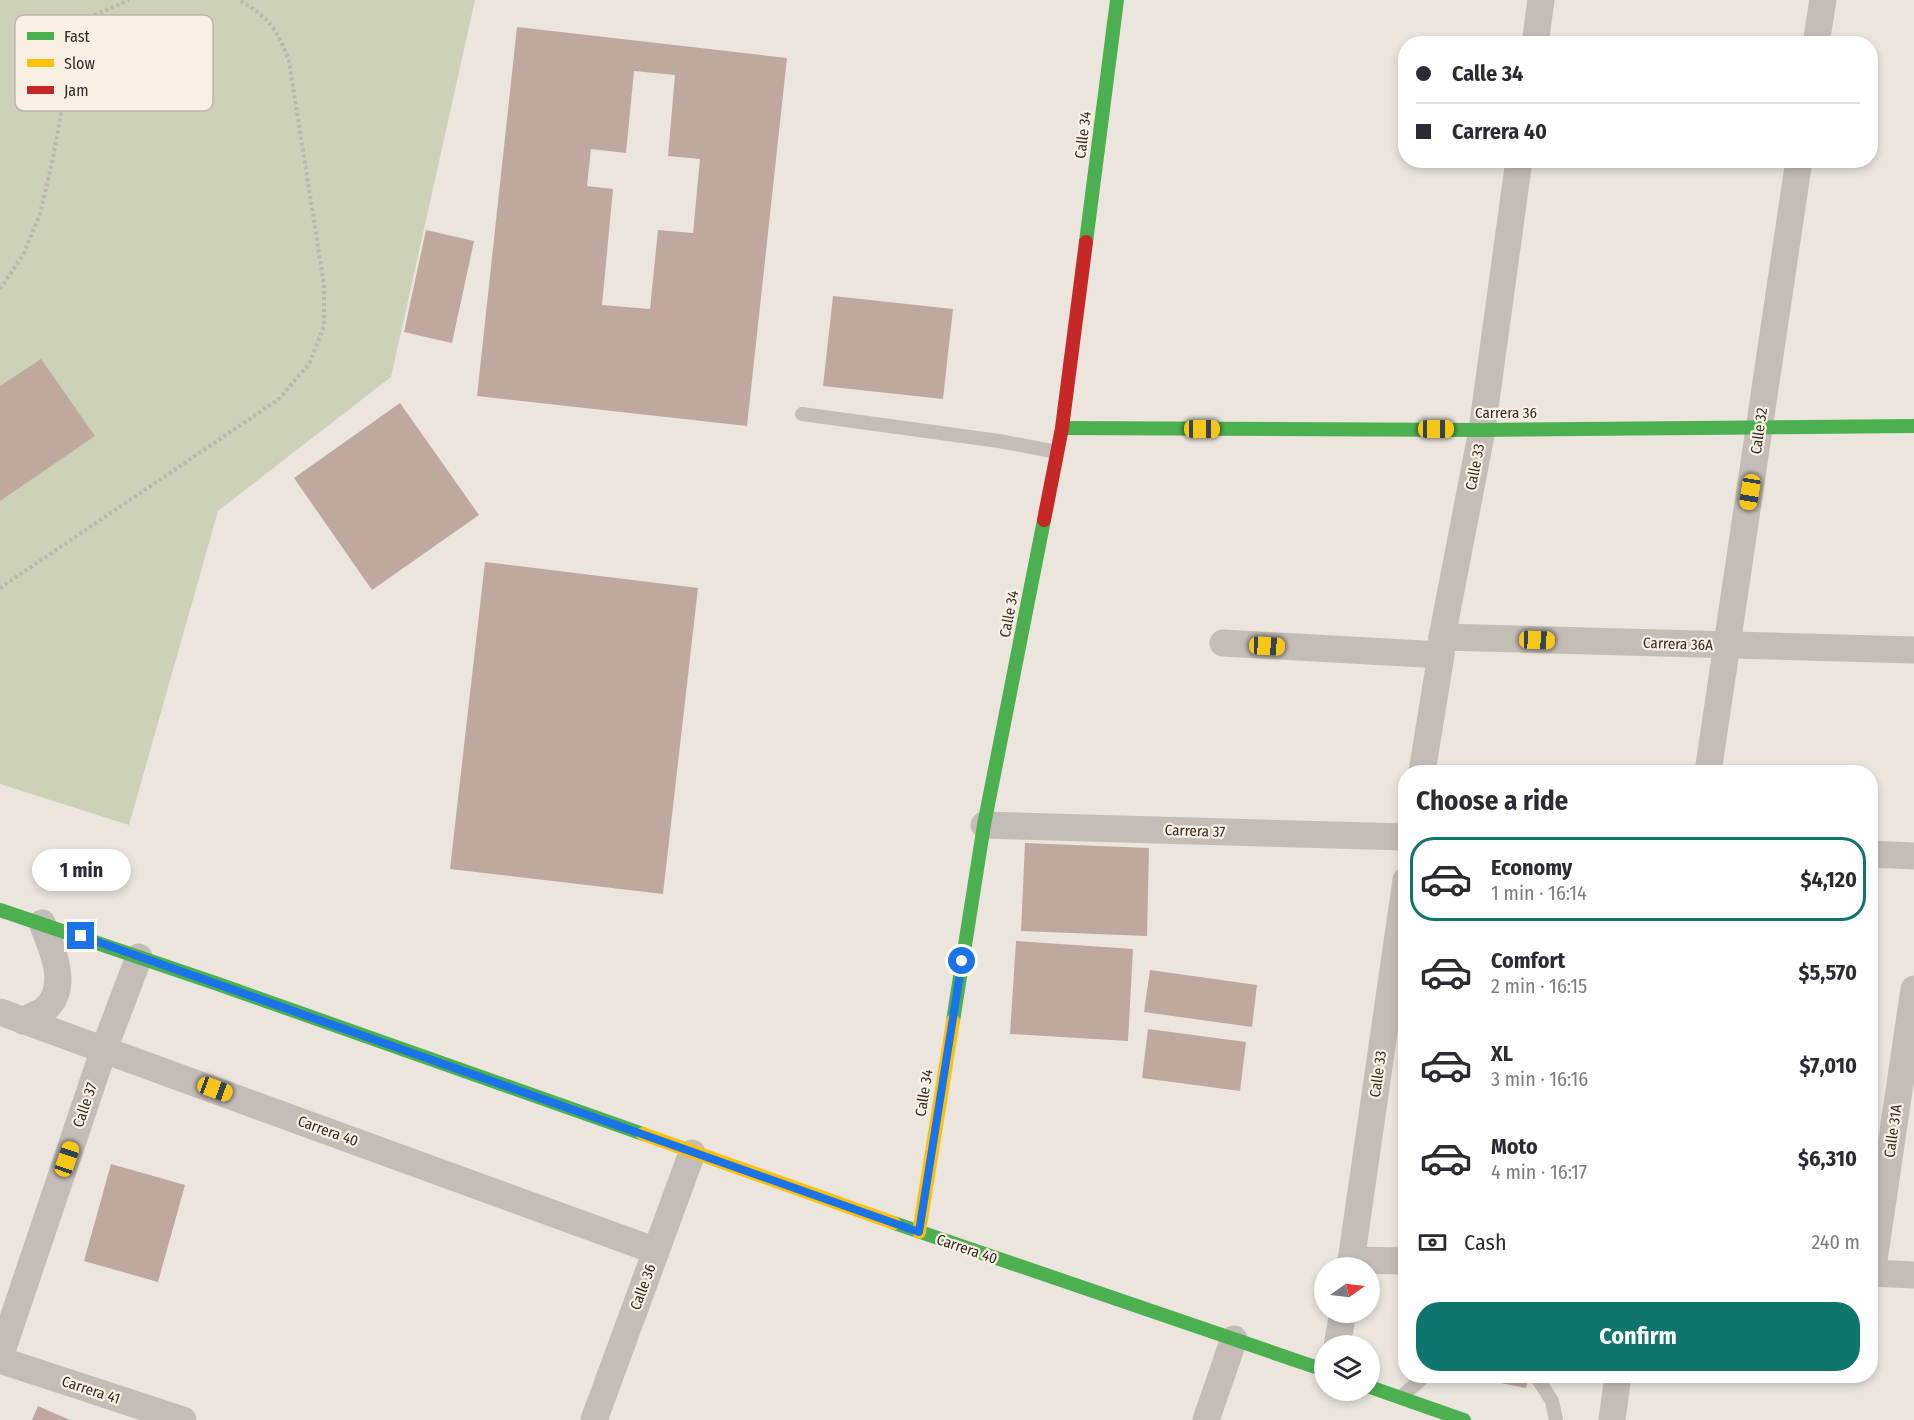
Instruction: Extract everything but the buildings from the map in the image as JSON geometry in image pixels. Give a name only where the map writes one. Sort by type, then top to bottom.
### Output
[{"type":"street","name":"Calle 34","points":[[919,1232],[984,825],[1062,428],[1117,0]]},
{"type":"street","points":[[1536,36],[1541,0]]},
{"type":"street","points":[[1817,36],[1823,0]]},
{"type":"street","name":"Calle 33","points":[[1423,765],[1441,646],[1482,430],[1518,168]]},
{"type":"street","name":"Calle 32","points":[[1709,765],[1798,168]]},
{"type":"street","name":"Carrera 36","points":[[1062,428],[1482,430],[1914,426]]},
{"type":"street","name":"Carrera 36A","points":[[1223,643],[1727,646],[1914,650]]},
{"type":"street","name":"Carrera 37","points":[[984,825],[1398,837]]},
{"type":"street","points":[[1878,854],[1914,856]]},
{"type":"street","name":"Carrera 40","points":[[0,910],[140,957],[919,1232],[1314,1367]]},
{"type":"street","points":[[11,1017],[45,1009],[55,995],[58,976],[55,955],[42,923]]},
{"type":"street","name":"Calle 33","points":[[1352,1257],[1398,936]]},
{"type":"street","name":"Calle 37","points":[[0,1358],[104,1049],[140,957]]},
{"type":"street","name":"Calle 31A","points":[[1878,1228],[1914,989]]},
{"type":"street","name":"Carrera 40","points":[[11,1017],[656,1251]]},
{"type":"street","name":"Calle 36","points":[[594,1420],[692,1153]]},
{"type":"street","points":[[1380,1262],[1398,1261]]},
{"type":"street","points":[[1878,1274],[1914,1275]]},
{"type":"street","points":[[1206,1420],[1234,1339]]},
{"type":"street","name":"Carrera 41","points":[[0,1358],[183,1420]]},
{"type":"street","points":[[1612,1420],[1617,1383]]},
{"type":"street","points":[[1380,1390],[1464,1420]]},
{"type":"lane","points":[[802,414],[999,441],[1057,452]]},
{"type":"lane","points":[[1401,1398],[1417,1383]]},
{"type":"lane","points":[[1540,1383],[1552,1401],[1556,1420]]},
{"type":"path","points":[[95,15],[129,0]]},
{"type":"path","points":[[0,588],[279,399],[309,364],[324,326],[324,285],[289,61],[279,34],[264,17],[239,0]]},
{"type":"path","points":[[0,289],[23,255],[40,214],[61,111]]},
{"type":"green space","points":[[0,0],[475,0],[391,377],[218,511],[129,825],[0,784]]},
{"type":"traffic: fast","points":[[1086,242],[1117,0]]},
{"type":"traffic: fast","points":[[1062,428],[1482,430],[1914,426]]},
{"type":"traffic: fast","points":[[953,1021],[984,825],[1044,520]]},
{"type":"traffic: fast","points":[[0,910],[643,1134]]},
{"type":"traffic: fast","points":[[894,1223],[1314,1367]]},
{"type":"traffic: fast","points":[[1380,1391],[1464,1420]]},
{"type":"traffic: slow","points":[[919,1232],[953,1021]]},
{"type":"traffic: slow","points":[[643,1134],[894,1223]]},
{"type":"traffic: jam","points":[[1044,520],[1062,428],[1086,242]]},
{"type":"route","points":[[81,936],[919,1232],[962,961]]}]
